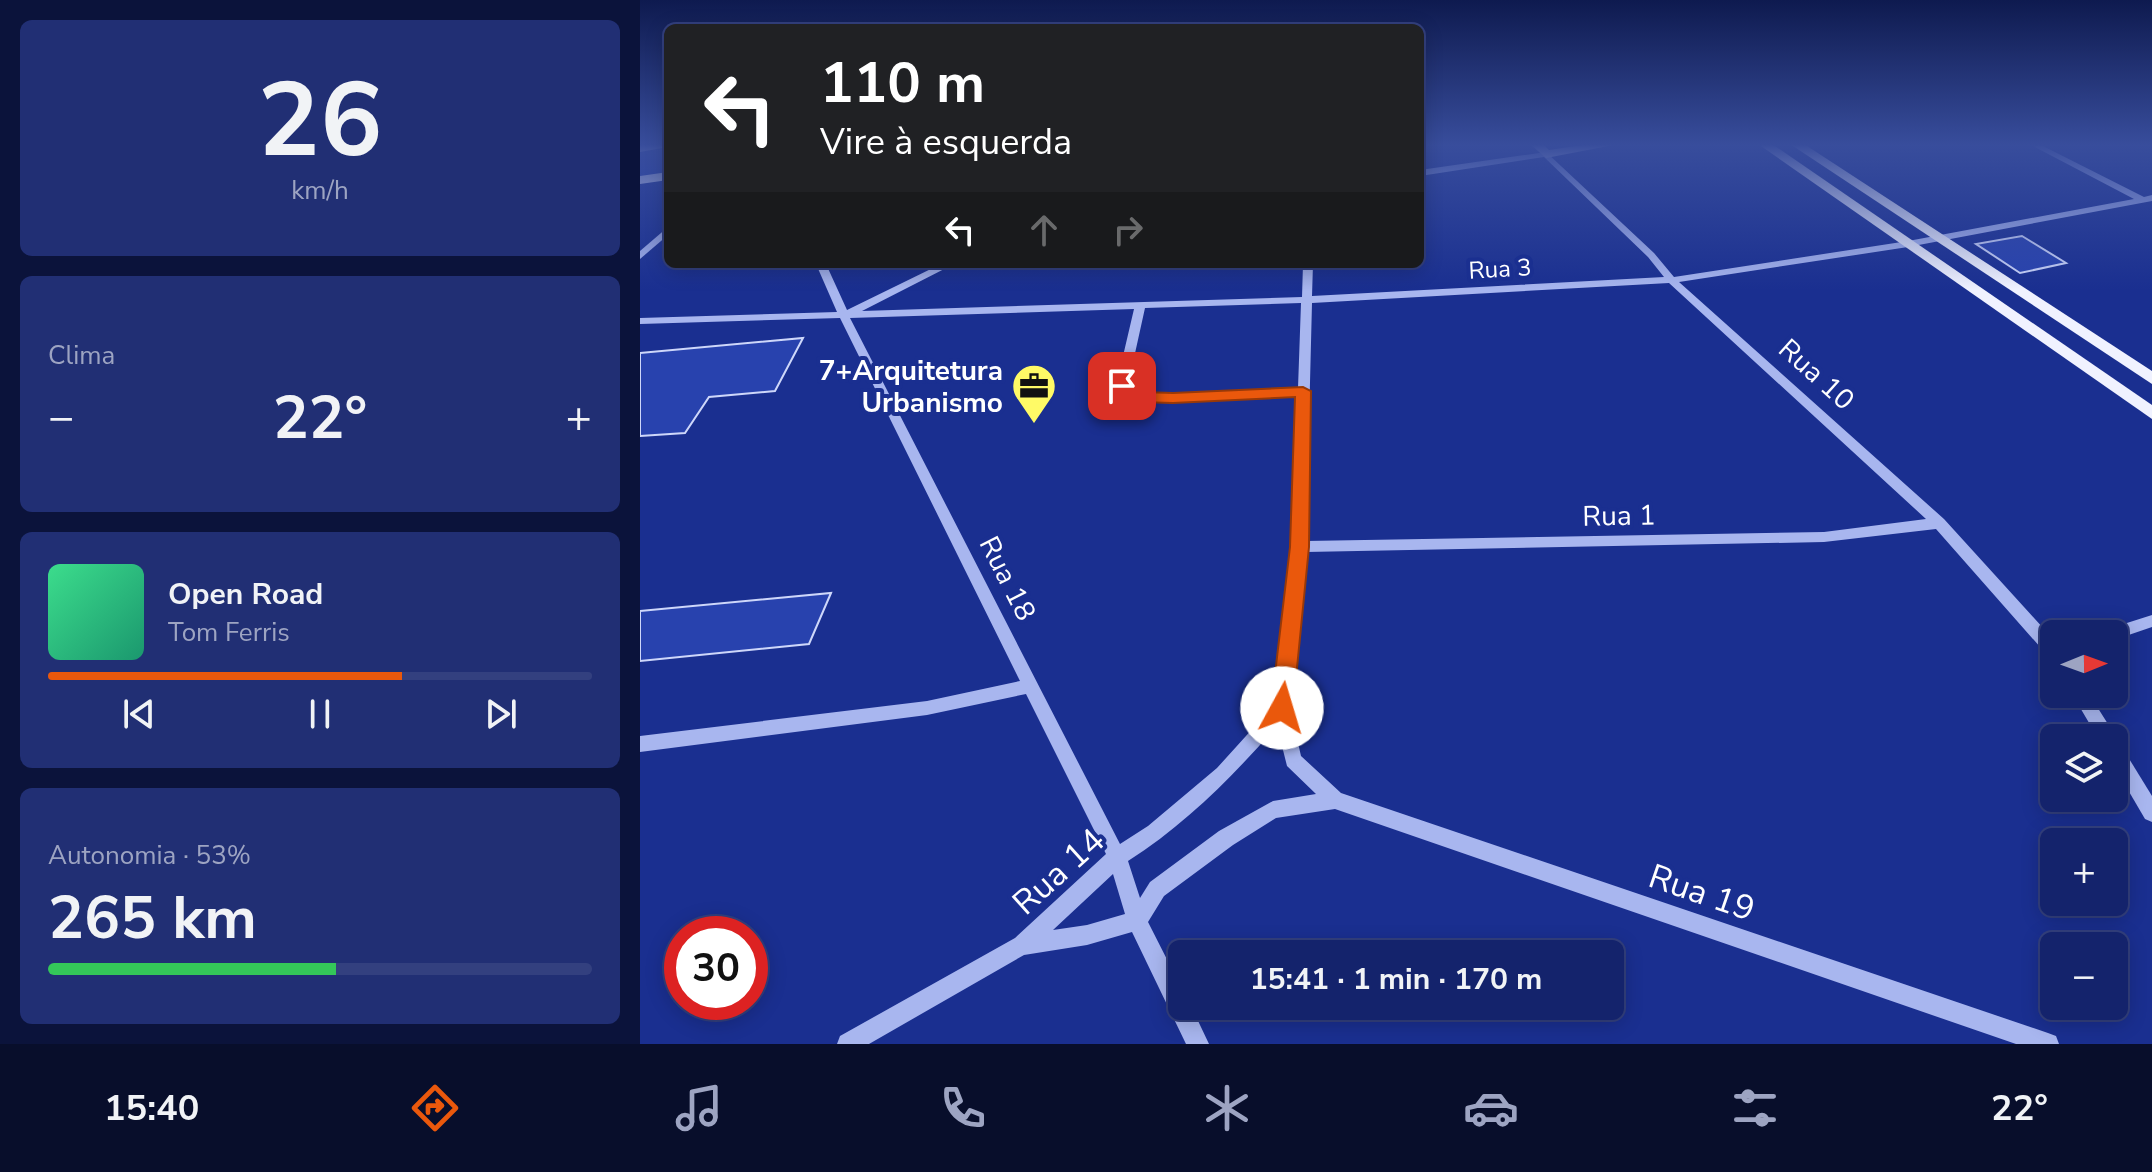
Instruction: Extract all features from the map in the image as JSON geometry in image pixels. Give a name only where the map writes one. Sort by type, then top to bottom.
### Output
[{"type":"main road","points":[[1834,193],[2152,413]]},
{"type":"main road","points":[[1869,193],[2152,379]]},
{"type":"street","name":"Rua 10","points":[[1586,193],[1651,255],[1671,280],[1939,523],[2040,635]]},
{"type":"street","name":"Rua 3","points":[[640,321],[1305,300],[1671,280],[1908,244],[2149,201]]},
{"type":"street","points":[[640,256],[664,234]]},
{"type":"street","name":"Rua 18","points":[[823,268],[844,316],[1117,857],[1137,921],[1198,1044]]},
{"type":"street","points":[[844,316],[941,268]]},
{"type":"street","points":[[1308,268],[1299,547],[1282,708],[1293,760],[1335,800]]},
{"type":"street","points":[[1140,306],[1122,386],[1138,397],[1303,391]]},
{"type":"street","name":"Rua 1","points":[[1299,547],[1824,537],[1939,523]]},
{"type":"street","points":[[2128,629],[2152,621]]},
{"type":"street","points":[[640,744],[927,708],[1032,686]]},
{"type":"street","name":"Rua 14","points":[[848,1044],[1022,945],[1117,857],[1155,833],[1223,774],[1282,708]]},
{"type":"street","points":[[2128,773],[2152,813]]},
{"type":"street","points":[[1022,945],[1087,935],[1137,921],[1157,889],[1226,838],[1273,810],[1335,800]]},
{"type":"street","name":"Rua 19","points":[[1335,800],[2048,1044]]},
{"type":"building","points":[[2022,236],[2066,263],[2020,273],[1976,244]]},
{"type":"building","points":[[803,338],[775,391],[709,397],[685,433],[640,436],[640,353]]},
{"type":"building","points":[[831,593],[809,644],[640,661],[640,611]]},
{"type":"place","name":"7+Arquitetura Urbanismo","points":[[1034,425]]},
{"type":"route","points":[[1122,386],[1138,397],[1173,398],[1303,391],[1299,547],[1282,708]]}]
